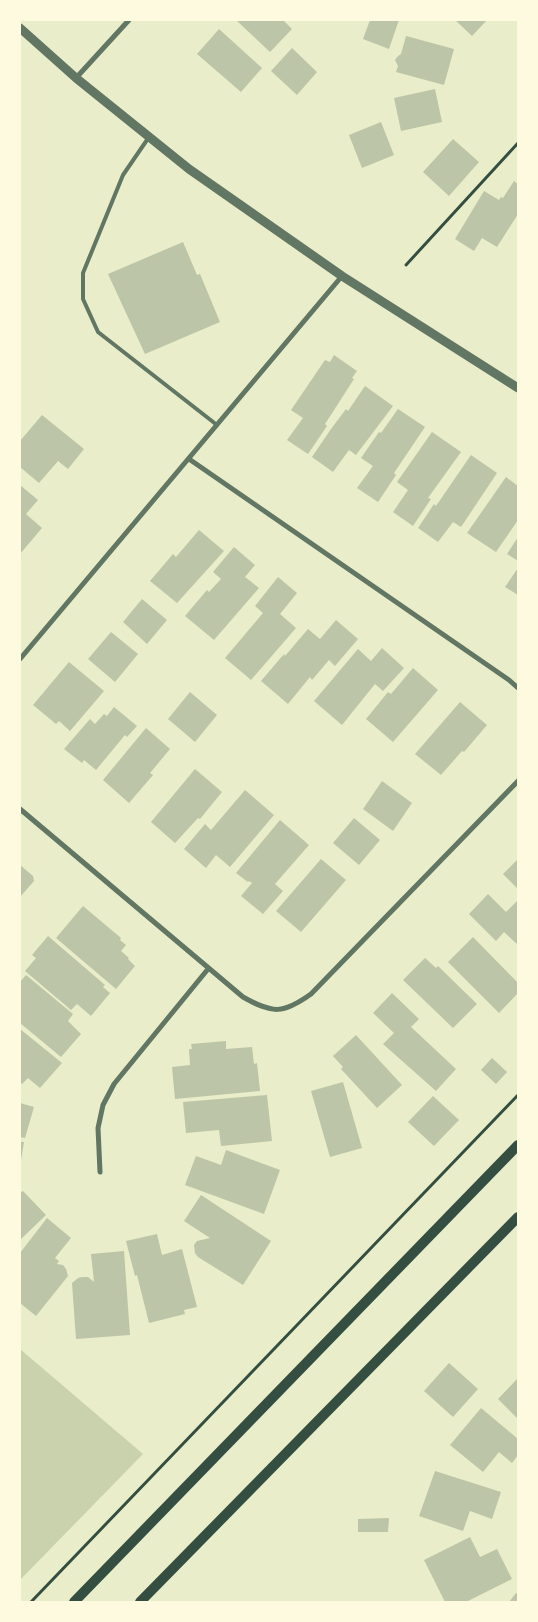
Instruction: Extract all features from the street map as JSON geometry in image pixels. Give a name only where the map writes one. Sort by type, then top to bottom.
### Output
[{"type":"main road","points":[[74,1602],[518,1145]]},
{"type":"main road","points":[[140,1602],[518,1218]]},
{"type":"street","points":[[76,78],[129,20]]},
{"type":"street","points":[[20,28],[76,78],[189,169],[342,276],[518,388]]},
{"type":"street","points":[[20,659],[342,276]]},
{"type":"street","points":[[189,459],[518,688]]},
{"type":"street","points":[[20,809],[243,997],[255,1004],[275,1010],[288,1009],[311,994],[518,781]]},
{"type":"street","points":[[100,1172],[98,1128],[103,1105],[114,1084],[129,1063],[208,969]]},
{"type":"lane","points":[[149,137],[124,175],[84,272],[83,299],[98,332],[217,425]]},
{"type":"path","points":[[406,265],[518,144]]},
{"type":"path","points":[[30,1602],[518,1095]]},
{"type":"green space","points":[[20,1349],[143,1454],[20,1580]]},
{"type":"building","points":[[236,20],[283,20],[292,29],[270,52]]},
{"type":"building","points":[[370,20],[399,20],[389,49],[363,39]]},
{"type":"building","points":[[455,20],[487,20],[472,36]]},
{"type":"building","points":[[219,29],[262,68],[241,92],[197,54]]},
{"type":"building","points":[[406,36],[454,49],[444,85],[396,72],[398,66],[395,60],[401,54]]},
{"type":"building","points":[[292,48],[317,72],[297,95],[271,71]]},
{"type":"building","points":[[435,89],[442,122],[401,131],[394,98]]},
{"type":"building","points":[[381,122],[394,155],[362,168],[349,135]]},
{"type":"building","points":[[453,139],[479,162],[449,196],[423,172]]},
{"type":"building","points":[[514,181],[518,184],[518,214],[497,247],[482,238],[474,251],[455,239],[484,191],[499,200],[501,197],[503,198]]},
{"type":"building","points":[[183,242],[197,275],[200,274],[220,322],[145,354],[108,274]]},
{"type":"building","points":[[334,355],[357,371],[352,378],[354,379],[325,424],[327,426],[308,454],[287,440],[303,418],[291,410],[325,360],[330,362]]},
{"type":"building","points":[[365,386],[393,406],[356,455],[349,450],[333,472],[312,457],[331,429],[346,409],[348,411]]},
{"type":"building","points":[[398,409],[425,427],[394,473],[396,475],[378,502],[357,488],[373,466],[361,458]]},
{"type":"building","points":[[42,415],[84,449],[68,469],[58,461],[39,483],[20,467],[20,441]]},
{"type":"building","points":[[432,432],[461,452],[428,498],[431,499],[413,526],[393,512],[408,490],[397,482]]},
{"type":"building","points":[[471,455],[497,473],[461,527],[453,522],[438,542],[418,528],[434,504],[436,506]]},
{"type":"building","points":[[506,477],[518,486],[518,520],[496,552],[467,533]]},
{"type":"building","points":[[20,485],[38,500],[26,514],[42,528],[20,554]]},
{"type":"building","points":[[199,530],[224,551],[177,603],[150,581],[173,554],[176,557]]},
{"type":"building","points":[[518,537],[518,561],[507,554]]},
{"type":"building","points":[[234,547],[255,565],[245,577],[259,588],[214,640],[185,616],[207,590],[209,592],[221,579],[213,572]]},
{"type":"building","points":[[518,568],[518,595],[505,587]]},
{"type":"building","points":[[278,577],[297,593],[280,614],[296,628],[251,680],[225,658],[263,613],[255,606]]},
{"type":"building","points":[[142,599],[167,620],[147,644],[123,622]]},
{"type":"building","points":[[336,620],[358,639],[335,666],[329,660],[312,680],[310,677],[288,704],[261,681],[308,629],[320,639]]},
{"type":"building","points":[[111,632],[138,654],[115,682],[88,659]]},
{"type":"building","points":[[382,648],[404,668],[383,691],[375,684],[342,725],[314,701],[358,649],[371,661]]},
{"type":"building","points":[[69,662],[104,691],[70,731],[59,721],[56,724],[33,705]]},
{"type":"building","points":[[413,668],[438,690],[393,742],[366,719],[388,692],[391,694]]},
{"type":"building","points":[[190,692],[217,715],[195,742],[168,719]]},
{"type":"building","points":[[460,702],[487,725],[441,775],[415,754]]},
{"type":"building","points":[[114,707],[137,726],[127,737],[125,735],[96,770],[84,760],[82,763],[64,749],[90,719],[95,724],[104,714],[107,716]]},
{"type":"building","points":[[146,728],[170,749],[150,773],[153,775],[129,803],[103,780]]},
{"type":"building","points":[[195,769],[222,792],[200,819],[198,818],[175,843],[151,822]]},
{"type":"building","points":[[382,781],[412,803],[393,831],[363,809]]},
{"type":"building","points":[[245,790],[274,815],[230,867],[216,855],[206,868],[184,849],[205,824],[211,830]]},
{"type":"building","points":[[354,818],[380,840],[359,865],[333,843]]},
{"type":"building","points":[[280,820],[309,845],[275,884],[283,891],[263,914],[241,896],[252,883],[236,873]]},
{"type":"building","points":[[321,859],[346,880],[301,932],[276,911]]},
{"type":"building","points":[[518,859],[518,889],[503,874]]},
{"type":"building","points":[[20,865],[33,876],[34,881],[20,897]]},
{"type":"building","points":[[488,894],[506,912],[518,900],[518,945],[504,932],[496,941],[469,914]]},
{"type":"building","points":[[83,906],[121,938],[120,940],[126,945],[121,951],[135,966],[116,989],[56,938]]},
{"type":"building","points":[[48,936],[105,985],[103,987],[110,993],[91,1016],[77,1004],[71,1010],[25,971],[36,958],[32,955]]},
{"type":"building","points":[[473,937],[518,983],[518,993],[499,1013],[448,962]]},
{"type":"building","points":[[425,958],[436,968],[438,966],[477,1004],[453,1028],[403,980]]},
{"type":"building","points":[[26,975],[73,1014],[68,1021],[81,1034],[61,1057],[20,1023],[20,982]]},
{"type":"building","points":[[392,993],[419,1019],[411,1027],[456,1069],[436,1091],[383,1044],[394,1033],[373,1013]]},
{"type":"building","points":[[20,1029],[62,1063],[40,1088],[28,1078],[22,1084],[20,1082]]},
{"type":"building","points":[[356,1035],[402,1085],[377,1108],[341,1069],[343,1067],[333,1056]]},
{"type":"building","points":[[226,1041],[226,1049],[252,1047],[254,1064],[257,1063],[260,1091],[175,1099],[172,1067],[190,1065],[189,1049],[192,1049],[191,1044]]},
{"type":"building","points":[[492,1058],[507,1072],[496,1084],[481,1070]]},
{"type":"building","points":[[343,1082],[362,1148],[330,1157],[311,1091]]},
{"type":"building","points":[[267,1095],[272,1141],[221,1146],[219,1130],[186,1133],[183,1102]]},
{"type":"building","points":[[433,1096],[459,1120],[434,1146],[408,1122]]},
{"type":"building","points":[[20,1103],[34,1107],[25,1138],[20,1137]]},
{"type":"building","points":[[20,1142],[24,1142],[21,1160],[20,1160]]},
{"type":"building","points":[[226,1150],[280,1170],[264,1214],[185,1185],[196,1156],[221,1165]]},
{"type":"building","points":[[23,1191],[46,1215],[20,1240],[20,1193]]},
{"type":"building","points":[[201,1195],[271,1241],[243,1285],[198,1257],[195,1253],[194,1245],[197,1241],[210,1238],[184,1221]]},
{"type":"building","points":[[47,1218],[71,1238],[55,1258],[59,1261],[57,1264],[63,1265],[66,1269],[68,1276],[36,1316],[20,1303],[20,1253]]},
{"type":"building","points":[[157,1234],[162,1255],[182,1249],[197,1307],[184,1310],[185,1314],[149,1323],[126,1241]]},
{"type":"building","points":[[124,1251],[130,1335],[76,1339],[72,1283],[82,1277],[88,1277],[94,1282],[91,1254]]},
{"type":"building","points":[[449,1363],[478,1389],[453,1417],[424,1391]]},
{"type":"building","points":[[518,1378],[518,1419],[498,1399]]},
{"type":"building","points":[[481,1408],[518,1439],[518,1455],[512,1463],[499,1452],[483,1472],[450,1445]]},
{"type":"building","points":[[435,1471],[501,1492],[492,1519],[470,1511],[463,1531],[419,1516]]},
{"type":"building","points":[[389,1518],[388,1532],[358,1532],[358,1519]]},
{"type":"building","points":[[470,1537],[480,1557],[497,1549],[512,1579],[466,1602],[445,1602],[424,1560]]},
{"type":"building","points":[[516,1593],[518,1594],[518,1602],[509,1602]]}]
